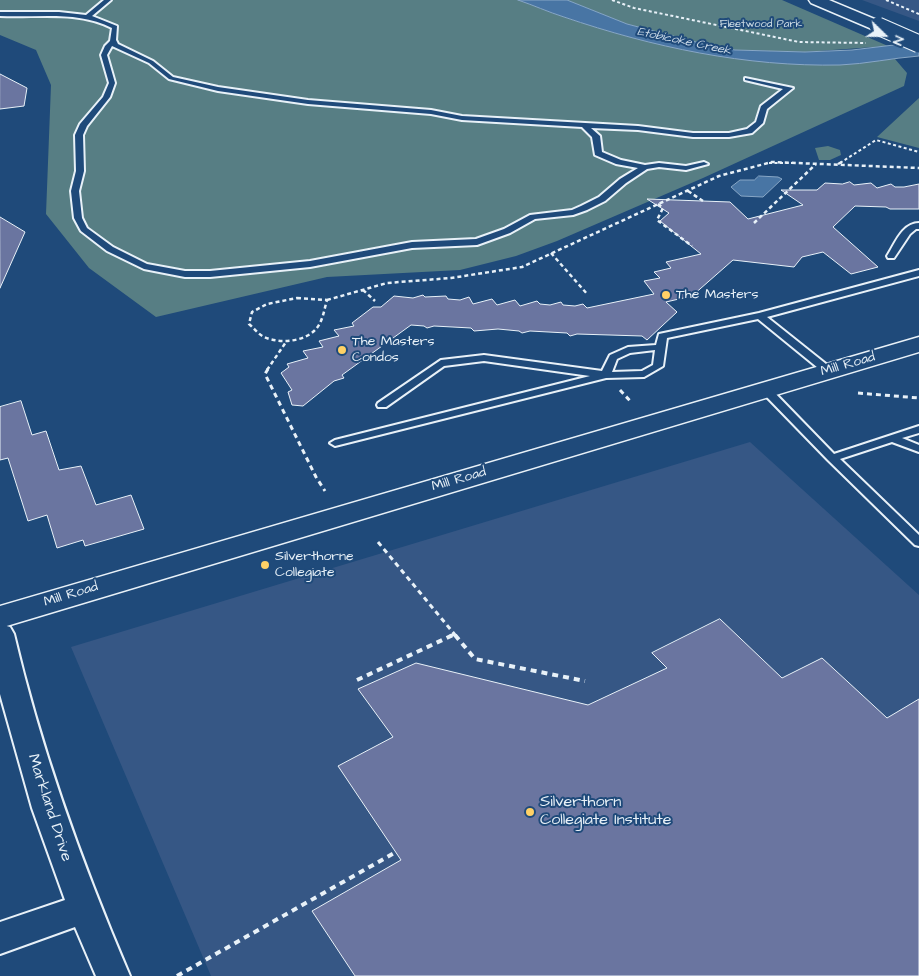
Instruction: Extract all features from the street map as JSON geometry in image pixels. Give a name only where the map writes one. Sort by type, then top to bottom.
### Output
[{"type":"street","points":[[816,0],[919,44]]},
{"type":"street","name":"Mill Road","points":[[0,617],[919,344]]},
{"type":"street","name":"Markland Drive","points":[[0,634],[35,768],[83,908],[113,976]]},
{"type":"street","points":[[0,938],[83,908]]},
{"type":"lane","points":[[88,16],[108,0]]},
{"type":"lane","points":[[0,14],[88,16],[115,27],[113,42],[104,51],[105,62],[112,84],[106,97],[83,126],[79,135],[80,171],[74,191],[78,218],[84,228],[110,249],[144,266],[185,274],[210,274],[326,262],[412,245],[477,242],[507,231],[533,217],[573,212],[584,208],[602,199],[624,181],[646,167]]},
{"type":"lane","points":[[113,42],[115,45],[151,62],[172,78],[203,87],[308,102],[431,112],[449,117],[638,128],[693,135],[729,135],[749,130],[759,123],[764,108],[789,88],[747,79]]},
{"type":"lane","points":[[585,126],[596,136],[598,153],[619,162],[646,167],[659,165],[686,168],[704,164]]},
{"type":"lane","points":[[891,256],[902,243],[905,232],[914,226],[919,226]]},
{"type":"lane","points":[[382,405],[442,363],[484,358],[606,375],[644,374],[658,366],[662,336],[760,316],[919,273]]},
{"type":"lane","points":[[760,316],[827,370]]},
{"type":"lane","points":[[606,375],[613,357],[628,350],[661,347]]},
{"type":"lane","points":[[335,443],[606,375]]},
{"type":"lane","points":[[766,390],[832,458],[919,542]]},
{"type":"lane","points":[[832,458],[919,429]]},
{"type":"lane","points":[[892,438],[919,449]]},
{"type":"path","points":[[612,0],[634,8],[799,42],[871,43]]},
{"type":"path","points":[[886,0],[919,14]]},
{"type":"path","points":[[837,164],[876,140],[919,152]]},
{"type":"path","points":[[327,300],[323,317],[313,332],[286,342],[263,337],[249,324],[252,312],[267,304],[297,298],[327,300],[387,283],[451,278],[522,267],[719,176],[748,167],[772,162],[919,168]]},
{"type":"path","points":[[754,223],[817,163]]},
{"type":"path","points":[[688,191],[703,201]]},
{"type":"path","points":[[658,204],[663,208],[657,220],[666,231],[674,232],[692,246]]},
{"type":"path","points":[[551,253],[588,295]]},
{"type":"path","points":[[363,290],[375,301]]},
{"type":"path","points":[[286,342],[265,374],[316,478],[325,491]]},
{"type":"path","points":[[619,390],[632,403]]},
{"type":"path","points":[[858,393],[919,398]]},
{"type":"path","points":[[378,542],[475,659],[585,682]]},
{"type":"path","points":[[357,680],[455,634]]},
{"type":"path","points":[[177,976],[396,852]]},
{"type":"shaded area","points":[[862,0],[919,0],[919,21]]},
{"type":"shaded area","name":"Silverthorn Collegiate Institute","points":[[750,442],[919,595],[919,976],[211,976],[71,647]]},
{"type":"green space","points":[[0,0],[518,0],[604,30],[686,50],[727,57],[811,63],[853,63],[895,59],[907,73],[904,86],[703,178],[557,241],[516,256],[460,270],[327,277],[156,317],[89,268],[46,214],[51,85],[36,50],[0,35]]},
{"type":"green space","name":"Fleetwood Park","points":[[567,0],[782,0],[888,46],[805,52],[735,50],[715,47],[627,24]]},
{"type":"green space","points":[[919,98],[919,148],[877,137]]},
{"type":"green space","points":[[828,146],[840,150],[841,155],[830,160],[819,160],[815,148]]},
{"type":"water","name":"Etobicoke Creek","points":[[518,0],[567,0],[627,24],[715,47],[735,50],[805,52],[852,50],[919,42],[919,56],[840,65],[770,63],[735,59],[665,46],[597,28]]},
{"type":"water","points":[[759,176],[782,179],[763,197],[741,196],[731,187],[740,180],[754,180]]},
{"type":"building","points":[[0,74],[27,88],[24,106],[0,109]]},
{"type":"building","points":[[850,182],[854,185],[871,183],[877,188],[891,184],[895,187],[904,187],[919,184],[919,209],[855,206],[833,227],[878,267],[851,274],[823,252],[802,257],[794,267],[733,260],[692,296],[666,302],[677,312],[647,340],[642,336],[577,334],[570,336],[567,333],[530,331],[522,333],[498,329],[474,331],[471,328],[434,326],[427,328],[411,325],[342,375],[344,378],[334,381],[303,406],[292,405],[288,392],[292,390],[281,373],[289,367],[287,364],[308,358],[303,351],[323,347],[319,341],[339,336],[334,330],[354,326],[352,323],[373,307],[381,307],[394,296],[413,298],[423,295],[425,297],[446,296],[448,299],[460,300],[469,297],[473,304],[492,299],[497,305],[515,300],[520,306],[537,301],[540,304],[550,305],[561,302],[563,305],[575,306],[583,304],[587,308],[654,294],[644,281],[660,278],[654,272],[671,268],[666,262],[701,254],[660,221],[669,213],[647,199],[730,202],[748,219],[803,205],[781,190],[817,190],[825,183],[842,184]]},
{"type":"building","points":[[0,217],[25,232],[0,288]]},
{"type":"building","points":[[21,401],[32,435],[46,431],[59,470],[81,466],[96,505],[131,495],[144,529],[85,546],[83,540],[57,548],[47,515],[28,521],[8,458],[0,460],[0,407]]},
{"type":"building","points":[[720,619],[782,678],[822,658],[887,718],[919,699],[919,976],[355,976],[312,911],[401,860],[338,766],[393,737],[358,689],[416,663],[588,705],[667,668],[652,653]]},
{"type":"place","name":"The Masters","points":[[666,295]]},
{"type":"place","name":"The Masters Condos","points":[[342,350]]},
{"type":"place","name":"Silverthorne Collegiate","points":[[265,565]]},
{"type":"place","name":"Silverthorn Collegiate Institute","points":[[530,812]]}]
